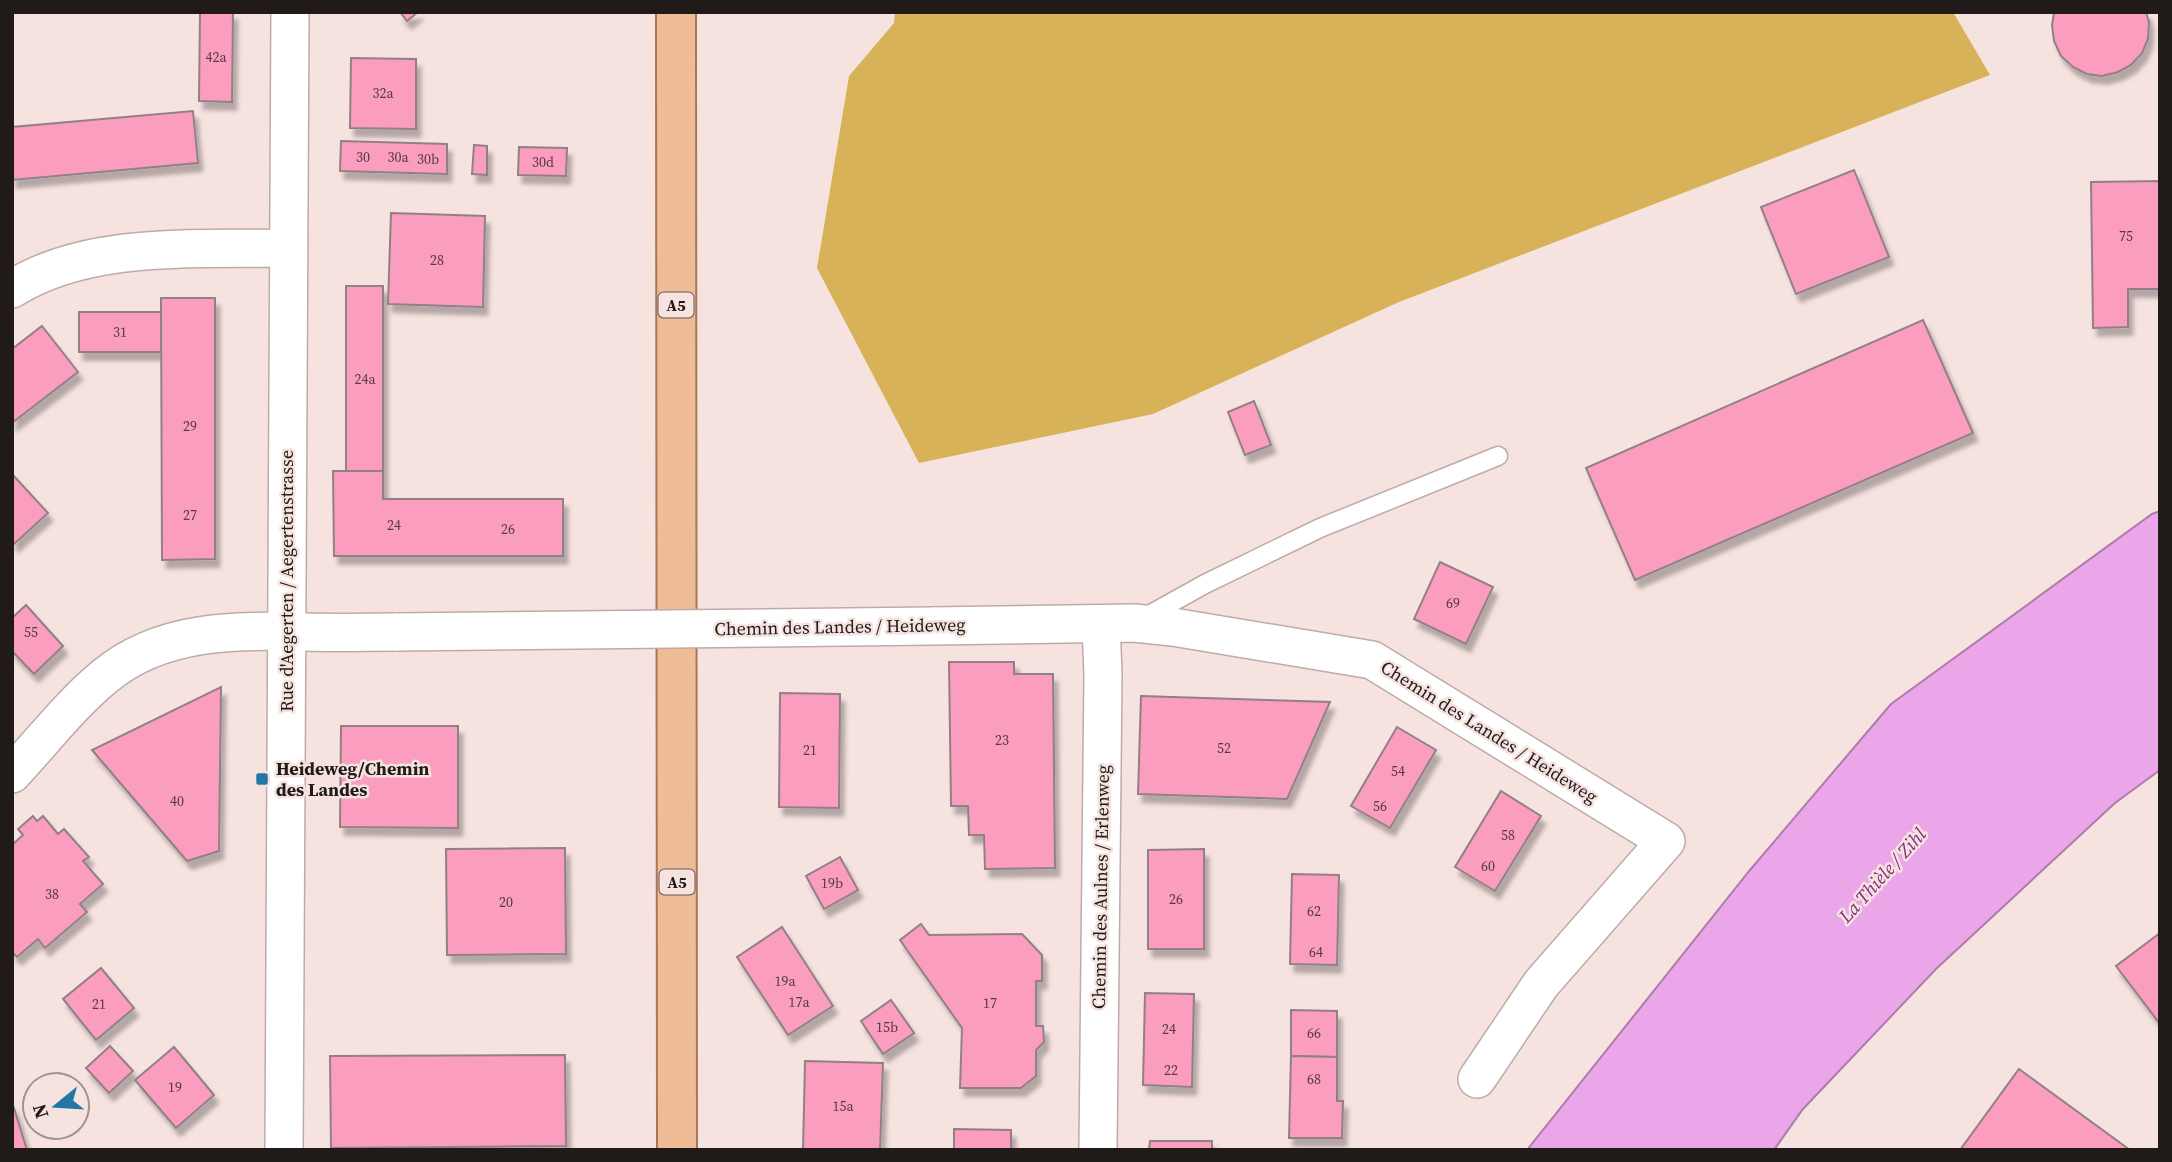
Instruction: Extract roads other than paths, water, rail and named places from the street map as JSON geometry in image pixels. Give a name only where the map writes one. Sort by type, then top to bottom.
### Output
[{"type":"highway","name":"A5","points":[[676,12],[677,1150]]},
{"type":"street","name":"Rue d'Aegerten / Aegertenstrasse","points":[[284,1150],[288,804],[290,12]]},
{"type":"street","points":[[12,289],[59,268],[103,256],[150,251],[288,248]]},
{"type":"street","name":"Chemin des Landes / Heideweg","points":[[12,774],[85,694],[105,676],[161,644],[225,632],[1117,624],[1173,627],[1372,660],[1666,841],[1541,984],[1477,1079]]},
{"type":"street","name":"Chemin des Aulnes / Erlenweg","points":[[1098,1150],[1103,674],[1117,624]]},
{"type":"lane","points":[[1117,624],[1320,528],[1498,456]]},
{"type":"water","name":"La Thièle / Zihl","points":[[2160,511],[2160,770],[2115,803],[1936,969],[1803,1109],[1774,1150],[1527,1150],[1750,870],[1891,704],[2152,514]]},
{"type":"place","name":"Heideweg/Chemin des Landes","points":[[262,779]]}]
